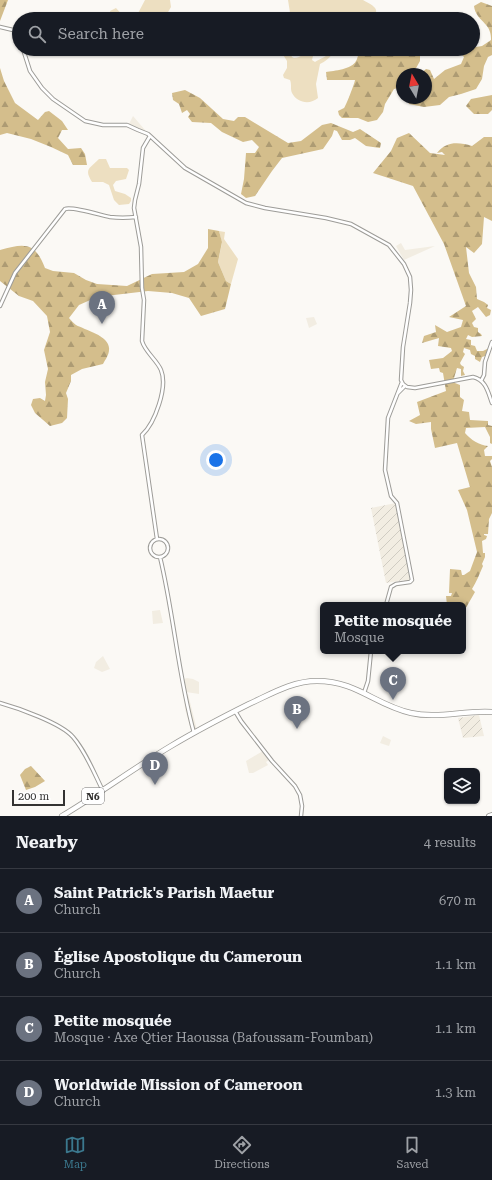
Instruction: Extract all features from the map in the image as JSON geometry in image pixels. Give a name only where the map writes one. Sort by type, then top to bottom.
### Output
[{"type":"highway","name":"N6","points":[[62,816],[181,741],[245,707],[281,690],[291,687],[304,684],[326,683],[347,687],[364,693],[390,708],[410,715],[431,718],[478,713],[492,714]]},
{"type":"highway","name":"N6","points":[[66,816],[93,797]]},
{"type":"street","points":[[0,27],[12,30]]},
{"type":"street","points":[[25,56],[30,71],[42,88],[53,99],[85,121],[93,124],[127,126],[150,136],[185,168],[246,203],[351,224],[393,248],[408,271],[411,290],[403,347],[402,382],[388,418],[386,476],[391,496],[398,503],[412,580],[410,582],[392,586],[387,602]]},
{"type":"street","points":[[150,136],[143,148],[139,184],[135,200],[141,247],[142,288],[144,300],[142,341],[161,370],[163,379],[158,405],[148,429],[142,434],[157,539]]},
{"type":"street","points":[[0,306],[15,273],[65,209],[70,208],[115,218],[136,217]]},
{"type":"street","points":[[481,381],[484,375],[485,362],[492,342]]},
{"type":"street","points":[[402,382],[407,387],[415,388],[453,380],[473,378],[484,384],[492,403]]},
{"type":"street","points":[[397,393],[405,386]]},
{"type":"street","points":[[157,539],[166,541],[168,547],[166,555],[160,557],[155,556],[150,550],[152,542],[157,539]]},
{"type":"street","points":[[160,557],[169,600],[181,676],[194,734]]},
{"type":"street","points":[[364,693],[368,681],[371,654]]},
{"type":"street","points":[[0,702],[50,722],[70,734],[79,746],[103,791]]},
{"type":"street","points":[[236,712],[247,729],[272,761],[297,790],[302,806],[301,816]]},
{"type":"shaded area","points":[[145,0],[170,0],[171,7],[168,12],[139,12]]},
{"type":"shaded area","points":[[288,0],[363,0],[373,6],[376,11],[376,12],[290,12]]},
{"type":"shaded area","points":[[116,8],[120,12],[110,12]]},
{"type":"shaded area","points":[[284,56],[292,56],[294,58],[301,56],[313,56],[312,60],[315,62],[325,56],[331,56],[320,64],[316,84],[318,98],[311,102],[304,102],[300,101],[294,96],[291,90],[290,80],[284,78],[283,75],[287,68],[287,61]]},
{"type":"shaded area","points":[[133,116],[145,130],[145,132],[129,124]]},
{"type":"shaded area","points":[[99,159],[106,159],[110,168],[127,168],[129,170],[126,179],[116,181],[113,185],[115,191],[125,194],[131,198],[129,204],[119,205],[114,200],[109,185],[103,182],[92,182],[88,172],[90,167]]},
{"type":"shaded area","points":[[219,231],[225,232],[224,239],[238,259],[231,284],[226,281],[218,262],[222,243]]},
{"type":"shaded area","points":[[401,243],[405,250],[435,246],[404,260],[396,246]]},
{"type":"shaded area","points":[[314,317],[317,324],[309,328],[306,318]]},
{"type":"shaded area","points":[[396,503],[411,578],[410,581],[405,582],[404,580],[386,583],[371,508]]},
{"type":"shaded area","points":[[160,610],[163,623],[153,624],[152,611]]},
{"type":"shaded area","points":[[103,656],[110,669],[102,672],[94,668],[96,662]]},
{"type":"shaded area","points":[[187,678],[199,682],[199,694],[186,692],[184,679]]},
{"type":"shaded area","points":[[188,694],[197,730],[192,733],[185,709],[184,696]]},
{"type":"shaded area","points":[[479,715],[484,736],[463,738],[458,718]]},
{"type":"shaded area","points":[[383,736],[391,740],[389,746],[380,743]]},
{"type":"shaded area","points":[[263,751],[269,760],[266,762],[268,765],[253,773],[249,773],[246,761]]},
{"type":"green space","points":[[0,0],[8,0],[0,21]]},
{"type":"green space","points":[[481,2],[492,6],[492,55],[488,57],[484,66],[482,79],[476,89],[449,97],[440,105],[424,107],[409,104],[432,104],[432,74],[434,79],[445,70],[461,64],[464,57],[463,56],[480,56],[480,46],[491,40],[489,29],[480,18],[480,12],[476,12],[474,6]]},
{"type":"green space","points":[[358,56],[420,56],[420,61],[416,68],[396,68],[396,88],[394,89],[385,104],[383,112],[377,120],[368,122],[358,118],[342,118],[339,115],[338,111],[344,108],[355,80],[327,80],[326,72],[351,66],[354,64]]},
{"type":"green space","points":[[0,68],[4,81],[15,103],[38,120],[45,112],[49,111],[62,121],[68,130],[62,130],[58,138],[68,149],[81,148],[85,154],[87,165],[73,165],[68,155],[31,139],[7,133],[0,135]]},
{"type":"green space","points":[[185,90],[200,98],[223,119],[234,121],[238,117],[245,117],[288,143],[301,141],[322,125],[331,123],[353,132],[360,129],[381,143],[380,148],[366,146],[355,138],[350,140],[342,140],[337,131],[334,130],[332,136],[323,149],[282,158],[255,196],[246,198],[241,194],[246,153],[255,153],[259,147],[252,140],[243,142],[222,132],[211,123],[192,122],[188,117],[190,114],[187,110],[182,113],[179,104],[173,100],[172,93]]},
{"type":"green space","points":[[492,95],[492,110],[488,114],[474,114],[466,106],[471,99]]},
{"type":"green space","points":[[409,133],[430,153],[445,155],[442,152],[437,153],[444,146],[449,144],[458,143],[472,146],[484,137],[492,137],[492,221],[484,217],[482,244],[474,253],[466,247],[469,273],[476,287],[477,299],[488,305],[487,308],[491,310],[490,315],[486,317],[478,307],[472,311],[476,319],[472,323],[474,327],[478,328],[478,332],[482,336],[472,337],[468,335],[466,339],[471,340],[471,345],[475,346],[477,351],[483,351],[489,348],[480,362],[475,359],[475,356],[471,354],[470,350],[464,348],[463,352],[465,354],[460,363],[464,367],[463,371],[465,375],[461,376],[461,369],[457,368],[454,378],[455,383],[460,385],[460,397],[464,400],[462,411],[469,412],[470,420],[488,421],[488,425],[492,426],[492,444],[490,443],[490,437],[485,427],[466,428],[465,433],[475,442],[488,446],[484,450],[485,456],[492,456],[490,461],[492,467],[492,513],[489,519],[488,534],[484,534],[487,536],[486,539],[482,541],[483,553],[485,553],[485,557],[477,581],[472,589],[475,592],[466,608],[466,602],[447,602],[446,596],[451,596],[452,593],[449,593],[450,569],[461,570],[462,575],[464,575],[470,571],[477,552],[467,510],[458,490],[470,487],[457,443],[435,448],[431,422],[416,424],[409,421],[420,415],[417,402],[446,391],[443,373],[440,372],[439,368],[431,369],[429,360],[443,358],[452,351],[451,348],[438,346],[439,338],[422,343],[424,336],[436,332],[435,325],[447,332],[461,327],[463,320],[449,317],[466,306],[444,244],[413,186],[373,173],[391,151],[397,138]]},
{"type":"green space","points":[[208,229],[219,231],[222,242],[218,262],[226,281],[231,284],[225,309],[201,316],[189,298],[172,293],[148,291],[97,297],[79,305],[69,318],[76,325],[102,337],[109,345],[108,356],[103,364],[82,369],[71,375],[71,381],[66,393],[68,399],[67,418],[62,423],[50,426],[35,413],[31,405],[33,399],[40,398],[45,401],[46,395],[45,382],[48,369],[44,350],[50,332],[47,316],[33,301],[19,296],[0,281],[0,250],[16,246],[28,247],[37,253],[45,268],[53,271],[74,273],[97,284],[127,286],[152,274],[184,272],[198,264],[208,248]]},
{"type":"green space","points":[[31,766],[45,781],[26,790],[20,775],[25,769]]},
{"type":"place","name":"Saint Patrick's Parish Maetur","points":[[102,324]]},
{"type":"place","name":"Petite mosquée","points":[[393,700]]},
{"type":"place","name":"Église Apostolique du Cameroun","points":[[297,729]]},
{"type":"place","name":"Worldwide Mission of Cameroon","points":[[155,785]]}]
